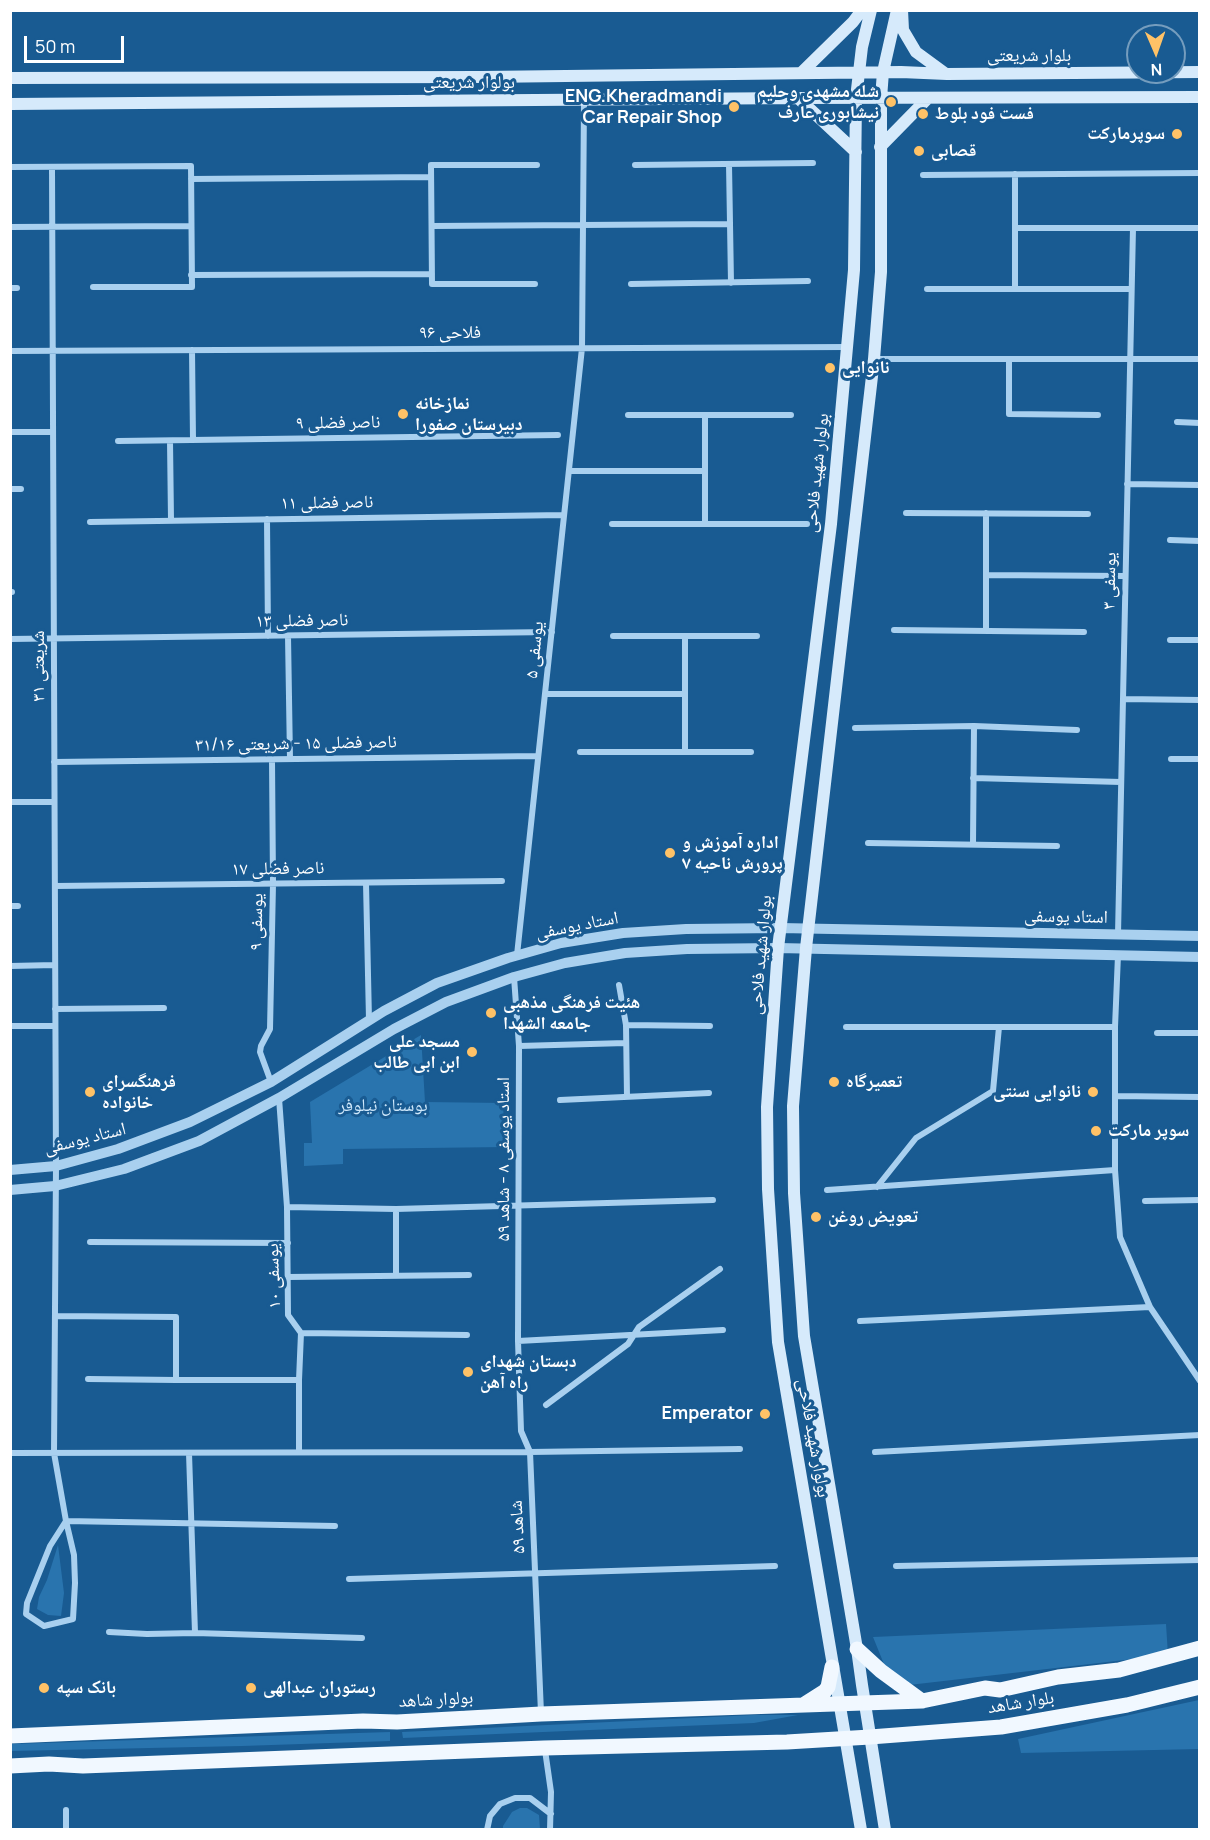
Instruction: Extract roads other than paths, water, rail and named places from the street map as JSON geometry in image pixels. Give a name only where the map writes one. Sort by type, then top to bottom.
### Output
[{"type":"main road","points":[[801,73],[853,22],[861,10]]},
{"type":"main road","name":"بولوار شهید فلاحی","points":[[861,1830],[778,1342],[768,1189],[767,1107],[780,928],[831,524],[848,347],[854,270],[856,98],[862,47],[871,10]]},
{"type":"main road","name":"بولوار شهید فلاحی","points":[[885,1830],[804,1336],[794,1193],[793,1106],[808,928],[874,359],[881,272],[881,98],[883,72],[897,10]]},
{"type":"main road","points":[[902,10],[903,30],[916,52],[947,74]]},
{"type":"main road","name":"بلوار شریعتی","points":[[859,73],[1200,72]]},
{"type":"main road","name":"بولوار شریعتی","points":[[10,78],[859,73]]},
{"type":"main road","points":[[880,147],[928,98],[1200,97]]},
{"type":"main road","points":[[798,98],[856,152]]},
{"type":"main road","name":"بولوار شریعتی","points":[[10,104],[928,98]]},
{"type":"main road","name":"بلوار شاهد","points":[[864,1702],[922,1701],[985,1688],[1000,1690],[1058,1677],[1119,1670],[1200,1648]]},
{"type":"main road","points":[[857,1649],[881,1671],[922,1701]]},
{"type":"main road","points":[[803,1705],[825,1691],[832,1667]]},
{"type":"main road","name":"بلوار شاهد","points":[[845,1738],[1001,1727],[1127,1705],[1200,1687]]},
{"type":"main road","name":"بولوار شاهد","points":[[10,1736],[864,1702]]},
{"type":"main road","points":[[10,1766],[49,1764],[83,1766],[544,1748],[787,1742],[845,1738]]},
{"type":"street","name":"یوسفی ۵","points":[[517,955],[582,348],[584,101]]},
{"type":"street","points":[[634,165],[813,163]]},
{"type":"street","points":[[729,164],[730,283]]},
{"type":"street","points":[[535,284],[432,285],[431,165],[537,165]]},
{"type":"street","points":[[10,167],[191,166],[192,287],[93,287]]},
{"type":"street","name":"شریعتی ۳۱","points":[[52,167],[56,1166],[54,1453],[74,1555],[75,1583],[73,1619],[44,1626],[26,1614],[27,1603],[50,1546],[66,1521]]},
{"type":"street","points":[[1015,174],[1015,289]]},
{"type":"street","points":[[923,175],[1200,174]]},
{"type":"street","points":[[191,179],[431,177]]},
{"type":"street","points":[[432,226],[730,224]]},
{"type":"street","points":[[10,227],[191,226]]},
{"type":"street","points":[[1015,228],[1200,228]]},
{"type":"street","name":"یوسفی ۳","points":[[1118,934],[1132,228]]},
{"type":"street","points":[[192,275],[432,274]]},
{"type":"street","points":[[631,284],[808,281]]},
{"type":"street","points":[[927,289],[1131,288]]},
{"type":"street","name":"فلاحی ۹۶","points":[[10,351],[848,347]]},
{"type":"street","points":[[192,350],[193,440]]},
{"type":"street","points":[[874,359],[1200,359]]},
{"type":"street","points":[[1009,359],[1009,414],[1098,415]]},
{"type":"street","points":[[628,415],[791,415]]},
{"type":"street","points":[[705,415],[705,524]]},
{"type":"street","points":[[1177,422],[1200,423]]},
{"type":"street","points":[[10,432],[53,432]]},
{"type":"street","name":"ناصر فضلی ۹","points":[[118,441],[558,435]]},
{"type":"street","points":[[170,441],[171,520]]},
{"type":"street","points":[[568,471],[705,471]]},
{"type":"street","points":[[1127,484],[1200,485]]},
{"type":"street","points":[[10,489],[21,489]]},
{"type":"street","points":[[906,513],[1088,514]]},
{"type":"street","points":[[986,513],[986,631]]},
{"type":"street","name":"ناصر فضلی ۱۱","points":[[90,522],[564,515]]},
{"type":"street","points":[[267,519],[268,636]]},
{"type":"street","points":[[612,524],[807,524]]},
{"type":"street","points":[[1170,540],[1200,541]]},
{"type":"street","points":[[986,575],[1125,576]]},
{"type":"street","points":[[894,630],[1084,632]]},
{"type":"street","name":"ناصر فضلی ۱۳","points":[[10,639],[552,633]]},
{"type":"street","points":[[288,636],[290,759]]},
{"type":"street","points":[[613,636],[757,636]]},
{"type":"street","points":[[685,636],[685,752]]},
{"type":"street","points":[[1170,640],[1200,640]]},
{"type":"street","points":[[545,694],[685,694]]},
{"type":"street","points":[[1123,699],[1200,700]]},
{"type":"street","points":[[973,844],[974,726]]},
{"type":"street","points":[[855,728],[974,726],[1077,730]]},
{"type":"street","points":[[580,752],[751,752]]},
{"type":"street","name":"ناصر فضلی ۱۵ - شریعتی ۳۱/۱۶","points":[[54,762],[538,756]]},
{"type":"street","points":[[1171,759],[1200,759]]},
{"type":"street","name":"یوسفی ۹","points":[[271,1082],[260,1052],[270,1029],[273,884],[272,760]]},
{"type":"street","points":[[973,778],[1121,782]]},
{"type":"street","points":[[10,802],[54,802]]},
{"type":"street","points":[[868,843],[1057,846]]},
{"type":"street","name":"ناصر فضلی ۱۷","points":[[55,886],[502,881]]},
{"type":"street","points":[[366,883],[369,1021]]},
{"type":"street","points":[[10,906],[18,906]]},
{"type":"street","name":"استاد یوسفی","points":[[10,1170],[56,1166],[118,1149],[190,1122],[271,1082],[369,1021],[437,983],[517,955],[561,943],[623,933],[686,929],[808,928],[1200,936]]},
{"type":"street","points":[[1118,934],[1114,1170],[1120,1237],[1150,1307],[1200,1381]]},
{"type":"street","name":"استاد یوسفی","points":[[10,1190],[56,1186],[124,1168],[198,1141],[279,1098],[394,1029],[446,1002],[514,977],[565,963],[626,953],[687,949],[778,948],[1200,957]]},
{"type":"street","points":[[10,966],[55,965]]},
{"type":"street","name":"استاد یوسفی ۸ - شاهد ۵۹","points":[[514,977],[519,1046],[518,1341]]},
{"type":"street","points":[[619,985],[627,1025],[627,1097]]},
{"type":"street","points":[[55,1009],[164,1008]]},
{"type":"street","points":[[627,1025],[710,1026]]},
{"type":"street","points":[[10,1026],[55,1026]]},
{"type":"street","points":[[846,1027],[1115,1027]]},
{"type":"street","points":[[877,1187],[916,1138],[993,1091],[999,1027]]},
{"type":"street","points":[[1157,1033],[1200,1033]]},
{"type":"street","points":[[519,1046],[626,1043]]},
{"type":"street","points":[[560,1100],[709,1094]]},
{"type":"street","points":[[1115,1096],[1200,1098]]},
{"type":"street","name":"یوسفی ۱۰","points":[[279,1098],[287,1206],[288,1315],[301,1333]]},
{"type":"street","points":[[827,1190],[1114,1170]]},
{"type":"street","points":[[287,1206],[396,1209],[713,1200]]},
{"type":"street","points":[[1145,1201],[1200,1200]]},
{"type":"street","points":[[396,1209],[396,1276]]},
{"type":"street","points":[[90,1242],[288,1243]]},
{"type":"street","points":[[546,1405],[628,1344],[639,1327],[720,1269]]},
{"type":"street","points":[[288,1277],[469,1275]]},
{"type":"street","points":[[860,1321],[1150,1307]]},
{"type":"street","points":[[55,1316],[176,1317],[176,1380]]},
{"type":"street","points":[[518,1341],[723,1330]]},
{"type":"street","points":[[299,1451],[298,1380],[301,1333],[467,1335]]},
{"type":"street","name":"شاهد ۵۹","points":[[518,1341],[521,1431],[530,1452],[541,1714]]},
{"type":"street","points":[[88,1379],[298,1380]]},
{"type":"street","points":[[875,1452],[1200,1435]]},
{"type":"street","points":[[10,1453],[530,1452],[740,1449]]},
{"type":"street","points":[[189,1453],[195,1633]]},
{"type":"street","points":[[66,1521],[335,1526]]},
{"type":"street","points":[[896,1566],[1200,1560]]},
{"type":"street","points":[[349,1579],[775,1566]]},
{"type":"street","points":[[109,1632],[362,1638]]},
{"type":"street","points":[[544,1748],[551,1792],[550,1830]]},
{"type":"street","points":[[487,1830],[490,1816],[500,1804],[515,1798],[530,1798],[550,1814]]},
{"type":"street","points":[[66,1810],[66,1830]]},
{"type":"place","name":"شله مشهدی وحلیم نیشابوری عارف","points":[[891,102]]},
{"type":"place","name":"ENG.Kheradmandi Car Repair Shop","points":[[734,107]]},
{"type":"place","name":"فست فود بلوط","points":[[923,114]]},
{"type":"place","name":"سوپرمارکت","points":[[1177,134]]},
{"type":"place","name":"قصابی","points":[[919,151]]},
{"type":"place","name":"نانوایی","points":[[830,368]]},
{"type":"place","name":"نمازخانه دبیرستان صفورا","points":[[403,414]]},
{"type":"place","name":"اداره آموزش و پرورش ناحیه ۷","points":[[670,853]]},
{"type":"place","name":"هئیت فرهنگی مذهبی جامعه الشهدا","points":[[491,1013]]},
{"type":"place","name":"مسجد علی ابن ابی طالب","points":[[472,1052]]},
{"type":"place","name":"تعمیرگاه","points":[[834,1082]]},
{"type":"place","name":"فرهنگسرای خانواده","points":[[90,1092]]},
{"type":"place","name":"نانوایی سنتی","points":[[1093,1092]]},
{"type":"place","name":"سوپر مارکت","points":[[1096,1131]]},
{"type":"place","name":"تعویض روغن","points":[[816,1217]]},
{"type":"place","name":"دبستان شهدای راه آهن","points":[[468,1372]]},
{"type":"place","name":"Emperator","points":[[765,1414]]},
{"type":"place","name":"بانک سپه","points":[[44,1688]]},
{"type":"place","name":"رستوران عبدالهی","points":[[251,1688]]},
{"type":"park label","name":"بوستان نیلوفر","points":[[383,1106]]}]
